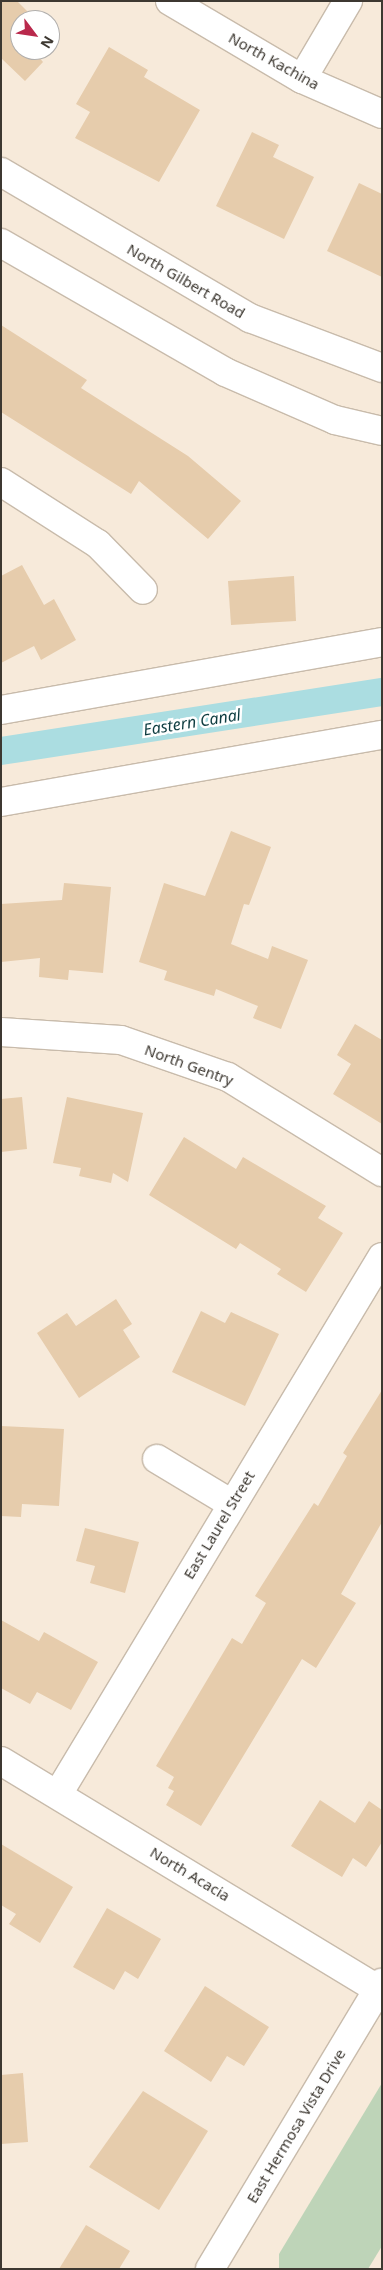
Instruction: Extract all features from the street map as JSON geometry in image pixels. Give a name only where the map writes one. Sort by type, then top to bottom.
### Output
[{"type":"street","name":"North Kachina","points":[[170,1],[302,79],[382,114]]},
{"type":"street","points":[[302,79],[348,1]]},
{"type":"street","name":"North Gilbert Road","points":[[1,172],[250,318],[382,368]]},
{"type":"street","points":[[1,243],[225,372],[335,420],[382,431]]},
{"type":"street","points":[[1,482],[98,544],[143,590]]},
{"type":"street","points":[[1,710],[382,642]]},
{"type":"street","points":[[1,802],[382,735]]},
{"type":"street","name":"North Gentry","points":[[1,1032],[121,1040],[228,1077],[382,1172]]},
{"type":"street","name":"East Laurel Street","points":[[58,1794],[382,1257]]},
{"type":"street","points":[[157,1459],[232,1504]]},
{"type":"street","name":"North Acacia","points":[[1,1761],[380,1986]]},
{"type":"street","name":"East Hermosa Vista Drive","points":[[210,2269],[380,1986]]},
{"type":"green space","points":[[382,2083],[382,2246],[368,2269],[279,2269],[279,2254]]},
{"type":"building","points":[[1,1],[17,1],[26,10],[10,10],[10,60],[41,60],[43,62],[25,81],[1,58]]},
{"type":"building","points":[[109,47],[148,70],[144,77],[200,110],[159,182],[75,138],[90,112],[76,104]]},
{"type":"building","points":[[252,132],[279,145],[273,157],[314,177],[284,239],[216,206]]},
{"type":"building","points":[[359,183],[382,194],[382,277],[327,251]]},
{"type":"building","points":[[1,325],[87,380],[81,388],[188,456],[241,501],[208,539],[139,481],[131,494],[1,412]]},
{"type":"building","points":[[22,565],[44,605],[54,599],[76,640],[41,660],[34,646],[1,663],[1,576]]},
{"type":"building","points":[[294,576],[296,621],[231,625],[228,581]]},
{"type":"building","points":[[231,831],[271,847],[249,905],[244,904],[231,944],[268,959],[272,946],[308,960],[281,1029],[253,1018],[258,1006],[216,989],[214,996],[164,980],[167,971],[139,962],[164,883],[205,896]]},
{"type":"building","points":[[64,883],[111,887],[103,973],[69,970],[68,980],[39,977],[40,958],[1,962],[1,904],[62,900]]},
{"type":"building","points":[[355,1024],[382,1040],[382,1124],[333,1094],[351,1064],[337,1055]]},
{"type":"building","points":[[22,1097],[27,1149],[1,1152],[1,1099]]},
{"type":"building","points":[[67,1097],[143,1113],[128,1182],[113,1173],[111,1183],[79,1176],[81,1168],[53,1163]]},
{"type":"building","points":[[184,1137],[236,1169],[243,1157],[326,1206],[318,1218],[343,1233],[306,1292],[277,1274],[281,1269],[240,1243],[236,1249],[149,1195]]},
{"type":"building","points":[[116,1299],[132,1324],[123,1330],[140,1357],[79,1398],[37,1333],[67,1313],[76,1326]]},
{"type":"building","points":[[201,1311],[225,1323],[231,1312],[279,1334],[245,1406],[172,1372]]},
{"type":"building","points":[[382,1390],[382,1522],[341,1594],[356,1603],[316,1668],[302,1659],[201,1826],[166,1805],[174,1791],[168,1788],[174,1777],[156,1766],[232,1638],[242,1644],[266,1603],[255,1596],[314,1503],[318,1506],[347,1456],[343,1453]]},
{"type":"building","points":[[1,1426],[64,1429],[59,1506],[22,1504],[21,1517],[1,1516]]},
{"type":"building","points":[[85,1528],[139,1542],[125,1593],[90,1583],[95,1566],[76,1561]]},
{"type":"building","points":[[1,1620],[39,1641],[44,1632],[98,1662],[71,1710],[37,1692],[30,1704],[1,1688]]},
{"type":"building","points":[[320,1800],[355,1823],[369,1801],[382,1810],[382,1842],[366,1867],[353,1858],[342,1877],[291,1846]]},
{"type":"building","points":[[1,1844],[73,1887],[40,1943],[9,1924],[16,1914],[1,1905]]},
{"type":"building","points":[[107,1908],[161,1939],[138,1979],[125,1971],[114,1990],[73,1967]]},
{"type":"building","points":[[205,1986],[269,2027],[244,2066],[227,2056],[211,2082],[164,2051]]},
{"type":"building","points":[[23,2073],[28,2142],[1,2144],[1,2075]]},
{"type":"building","points":[[143,2091],[208,2131],[159,2210],[89,2167]]},
{"type":"building","points":[[86,2225],[130,2251],[119,2269],[59,2269]]},
{"type":"waterway","name":"Eastern Canal","points":[[1,751],[382,692]]}]
